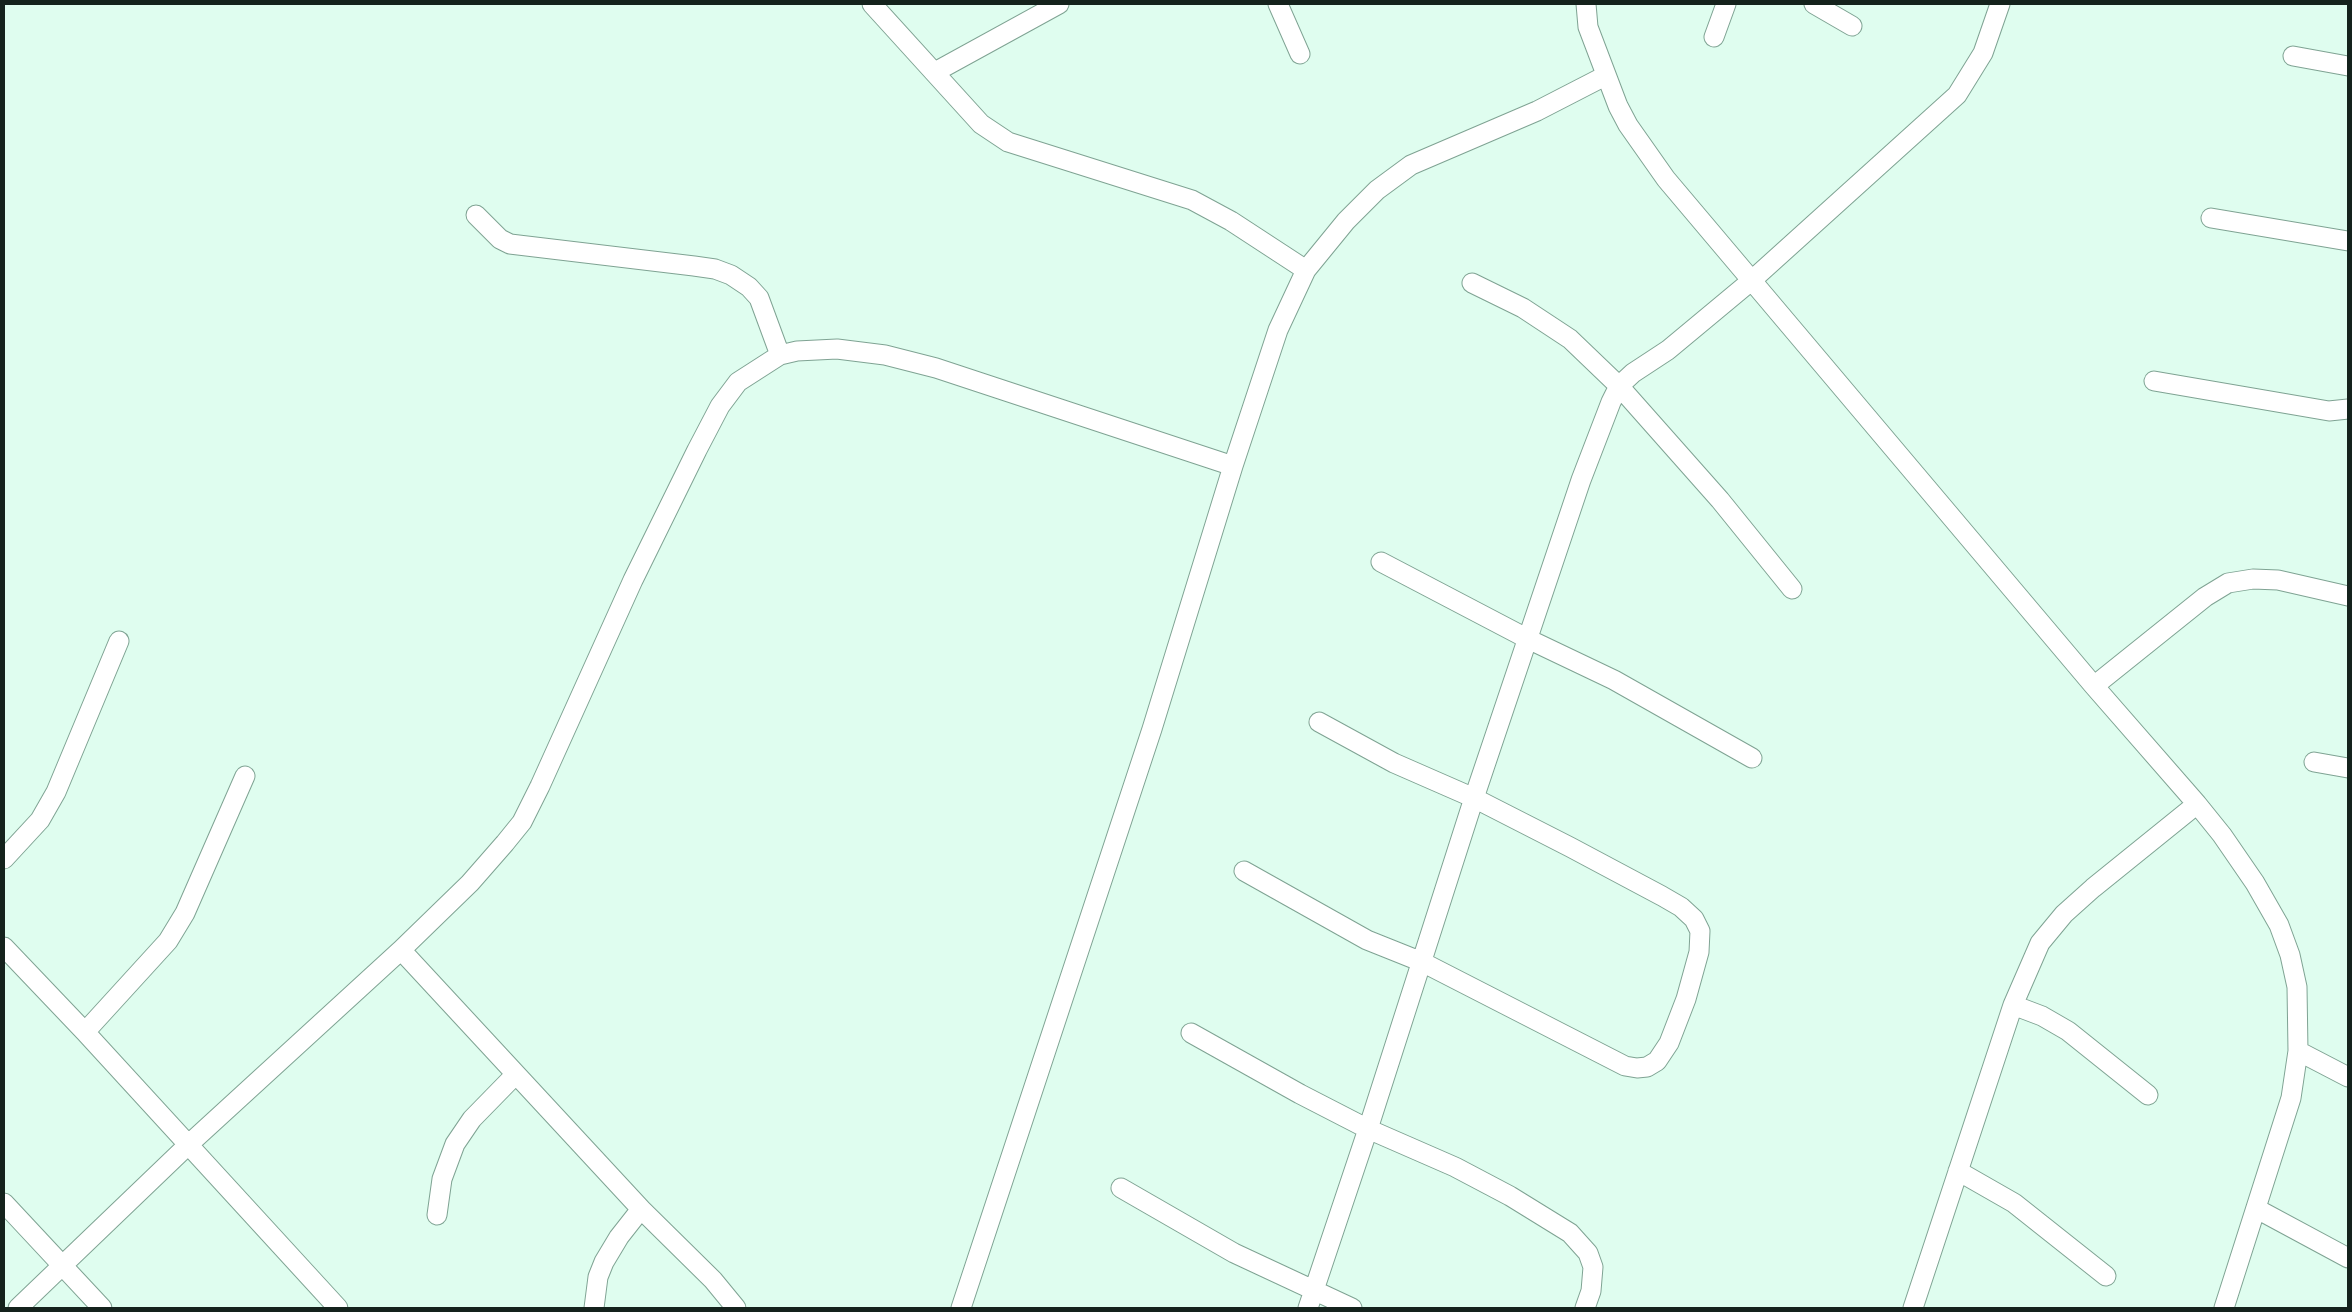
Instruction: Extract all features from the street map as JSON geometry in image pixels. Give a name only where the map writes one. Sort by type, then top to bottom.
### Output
[{"type":"street","points":[[872,4],[981,124],[1008,142],[1037,153],[1192,200],[1231,221],[1306,270]]},
{"type":"street","points":[[935,72],[1059,4]]},
{"type":"street","points":[[1278,4],[1300,54]]},
{"type":"street","points":[[1586,4],[1588,27],[1605,76],[1628,125],[1660,171],[2094,686],[2197,804],[2222,835],[2255,883],[2278,925],[2290,955],[2297,987],[2298,1051],[2291,1098],[2224,1308]]},
{"type":"street","points":[[1714,37],[1726,4]]},
{"type":"street","points":[[1814,4],[1852,26]]},
{"type":"street","points":[[1308,1308],[1474,798],[1581,480],[1619,386],[1633,373],[1668,350],[1751,281],[1957,95],[1983,53],[2000,4]]},
{"type":"street","points":[[2293,56],[2348,66]]},
{"type":"street","points":[[961,1308],[1152,729],[1233,466],[1278,330],[1306,270],[1346,221],[1371,196],[1411,165],[1537,111],[1605,76]]},
{"type":"street","points":[[476,215],[500,238],[510,244],[715,269],[731,276],[749,287],[759,298],[780,355]]},
{"type":"street","points":[[2211,218],[2348,242]]},
{"type":"street","points":[[1472,283],[1523,308],[1570,339],[1619,386],[1720,500],[1792,589]]},
{"type":"street","points":[[18,1308],[188,1145],[401,950],[470,883],[522,822],[633,580],[720,406],[738,382],[780,355],[797,351],[837,349],[885,355],[936,368],[1233,466]]},
{"type":"street","points":[[2154,381],[2329,411],[2348,409]]},
{"type":"street","points":[[1381,562],[1614,680],[1752,758]]},
{"type":"street","points":[[2094,686],[2205,597],[2228,584],[2253,579],[2278,580],[2348,596]]},
{"type":"street","points":[[4,859],[40,820],[56,792],[119,641]]},
{"type":"street","points":[[1244,871],[1367,940],[1422,962],[1610,1060],[1637,1068],[1647,1067],[1657,1061],[1669,1043],[1686,999],[1700,942],[1700,931],[1694,919],[1681,907],[1474,798],[1394,763],[1319,722]]},
{"type":"street","points":[[2314,762],[2348,768]]},
{"type":"street","points":[[85,1032],[168,941],[185,913],[245,776]]},
{"type":"street","points":[[1913,1308],[2013,1005],[2040,943],[2064,914],[2197,804]]},
{"type":"street","points":[[4,947],[85,1032],[338,1308]]},
{"type":"street","points":[[401,950],[641,1209],[713,1280],[736,1308]]},
{"type":"street","points":[[2013,1005],[2042,1016],[2068,1030],[2148,1095]]},
{"type":"street","points":[[1191,1034],[1300,1094],[1368,1128],[1456,1167],[1510,1196],[1570,1233],[1588,1253],[1593,1267],[1591,1291],[1585,1308]]},
{"type":"street","points":[[2298,1051],[2348,1077]]},
{"type":"street","points":[[437,1215],[442,1179],[455,1144],[472,1119],[516,1074]]},
{"type":"street","points":[[1958,1171],[2014,1203],[2106,1276]]},
{"type":"street","points":[[1121,1188],[1234,1252],[1352,1308]]},
{"type":"street","points":[[4,1203],[102,1308]]},
{"type":"street","points":[[594,1308],[598,1276],[604,1262],[619,1237],[641,1209]]},
{"type":"street","points":[[2257,1209],[2348,1258]]}]
